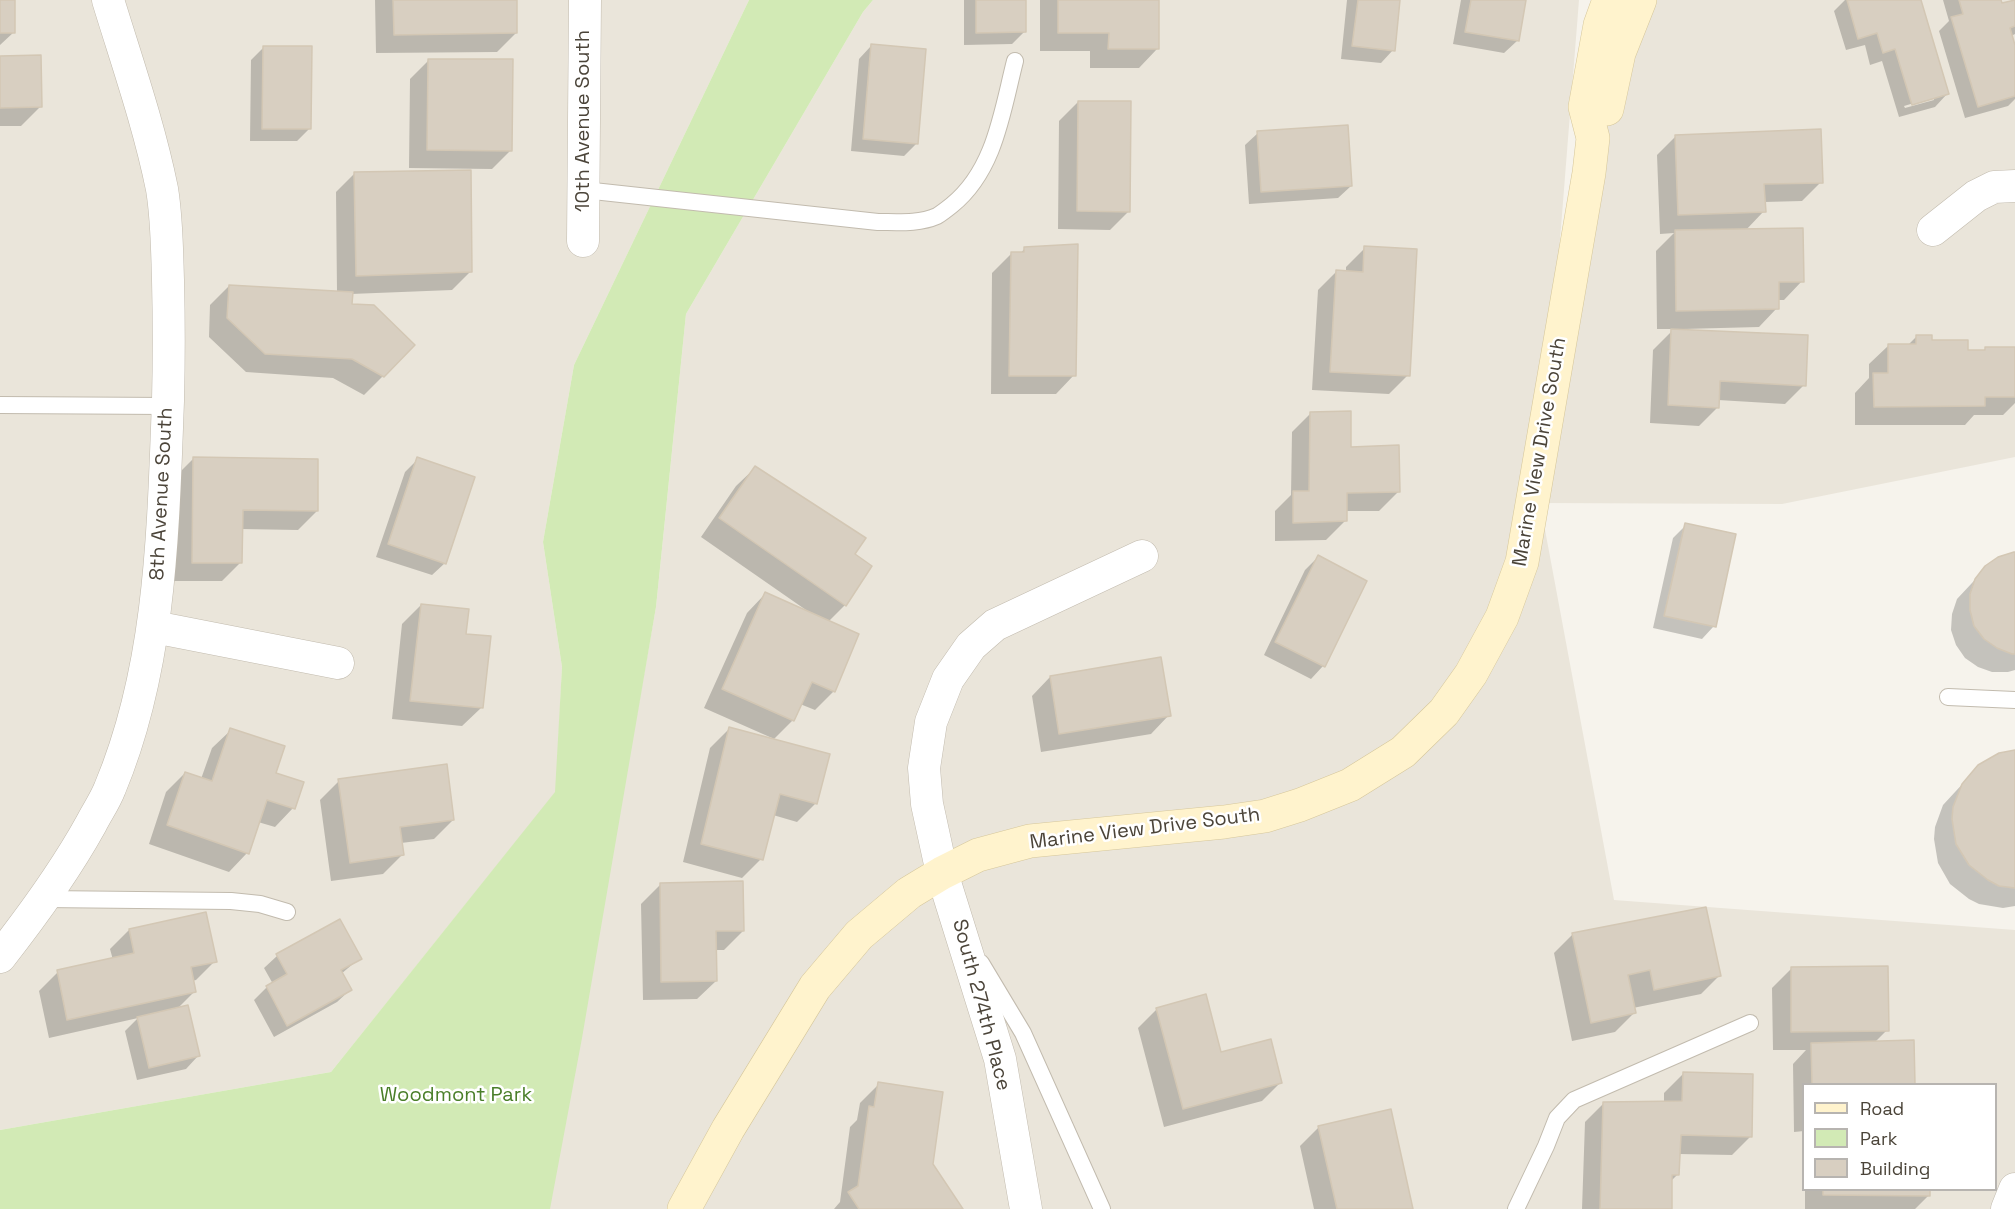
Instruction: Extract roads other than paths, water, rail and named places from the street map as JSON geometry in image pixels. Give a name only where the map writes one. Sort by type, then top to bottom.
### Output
[{"type":"main road","points":[[1593,138],[1608,107],[1619,53],[1640,0]]},
{"type":"main road","name":"Marine View Drive South","points":[[684,1209],[728,1129],[815,987],[860,935],[909,893],[978,855],[1030,841],[1224,822],[1265,816],[1300,805],[1350,785],[1403,752],[1444,712],[1471,674],[1502,618],[1522,562],[1589,173],[1593,138],[1585,107],[1605,8]]},
{"type":"street","name":"8th Avenue South","points":[[0,957],[44,899],[87,832],[109,791],[136,712],[154,627],[165,488],[170,349],[167,247],[162,192],[138,94],[108,0]]},
{"type":"street","name":"10th Avenue South","points":[[583,241],[585,0]]},
{"type":"street","points":[[1933,230],[1977,196],[1994,187],[2015,186]]},
{"type":"street","name":"South 274th Place","points":[[1026,1209],[1000,1059],[942,873],[927,804],[924,768],[931,723],[948,679],[971,646],[994,625],[1142,556]]},
{"type":"street","points":[[154,627],[338,663]]},
{"type":"street","points":[[2007,1209],[2015,1189]]},
{"type":"lane","points":[[584,190],[878,222],[920,221],[939,215],[963,196],[981,173],[994,143],[1015,61]]},
{"type":"lane","points":[[0,405],[168,406]]},
{"type":"lane","points":[[1948,697],[2015,700]]},
{"type":"lane","points":[[44,899],[231,901],[260,904],[287,912]]},
{"type":"lane","points":[[961,928],[1023,1033],[1102,1209]]},
{"type":"lane","points":[[1516,1209],[1557,1118],[1574,1100],[1750,1023]]},
{"type":"park label","name":"Woodmont Park","points":[[456,1096]]}]
